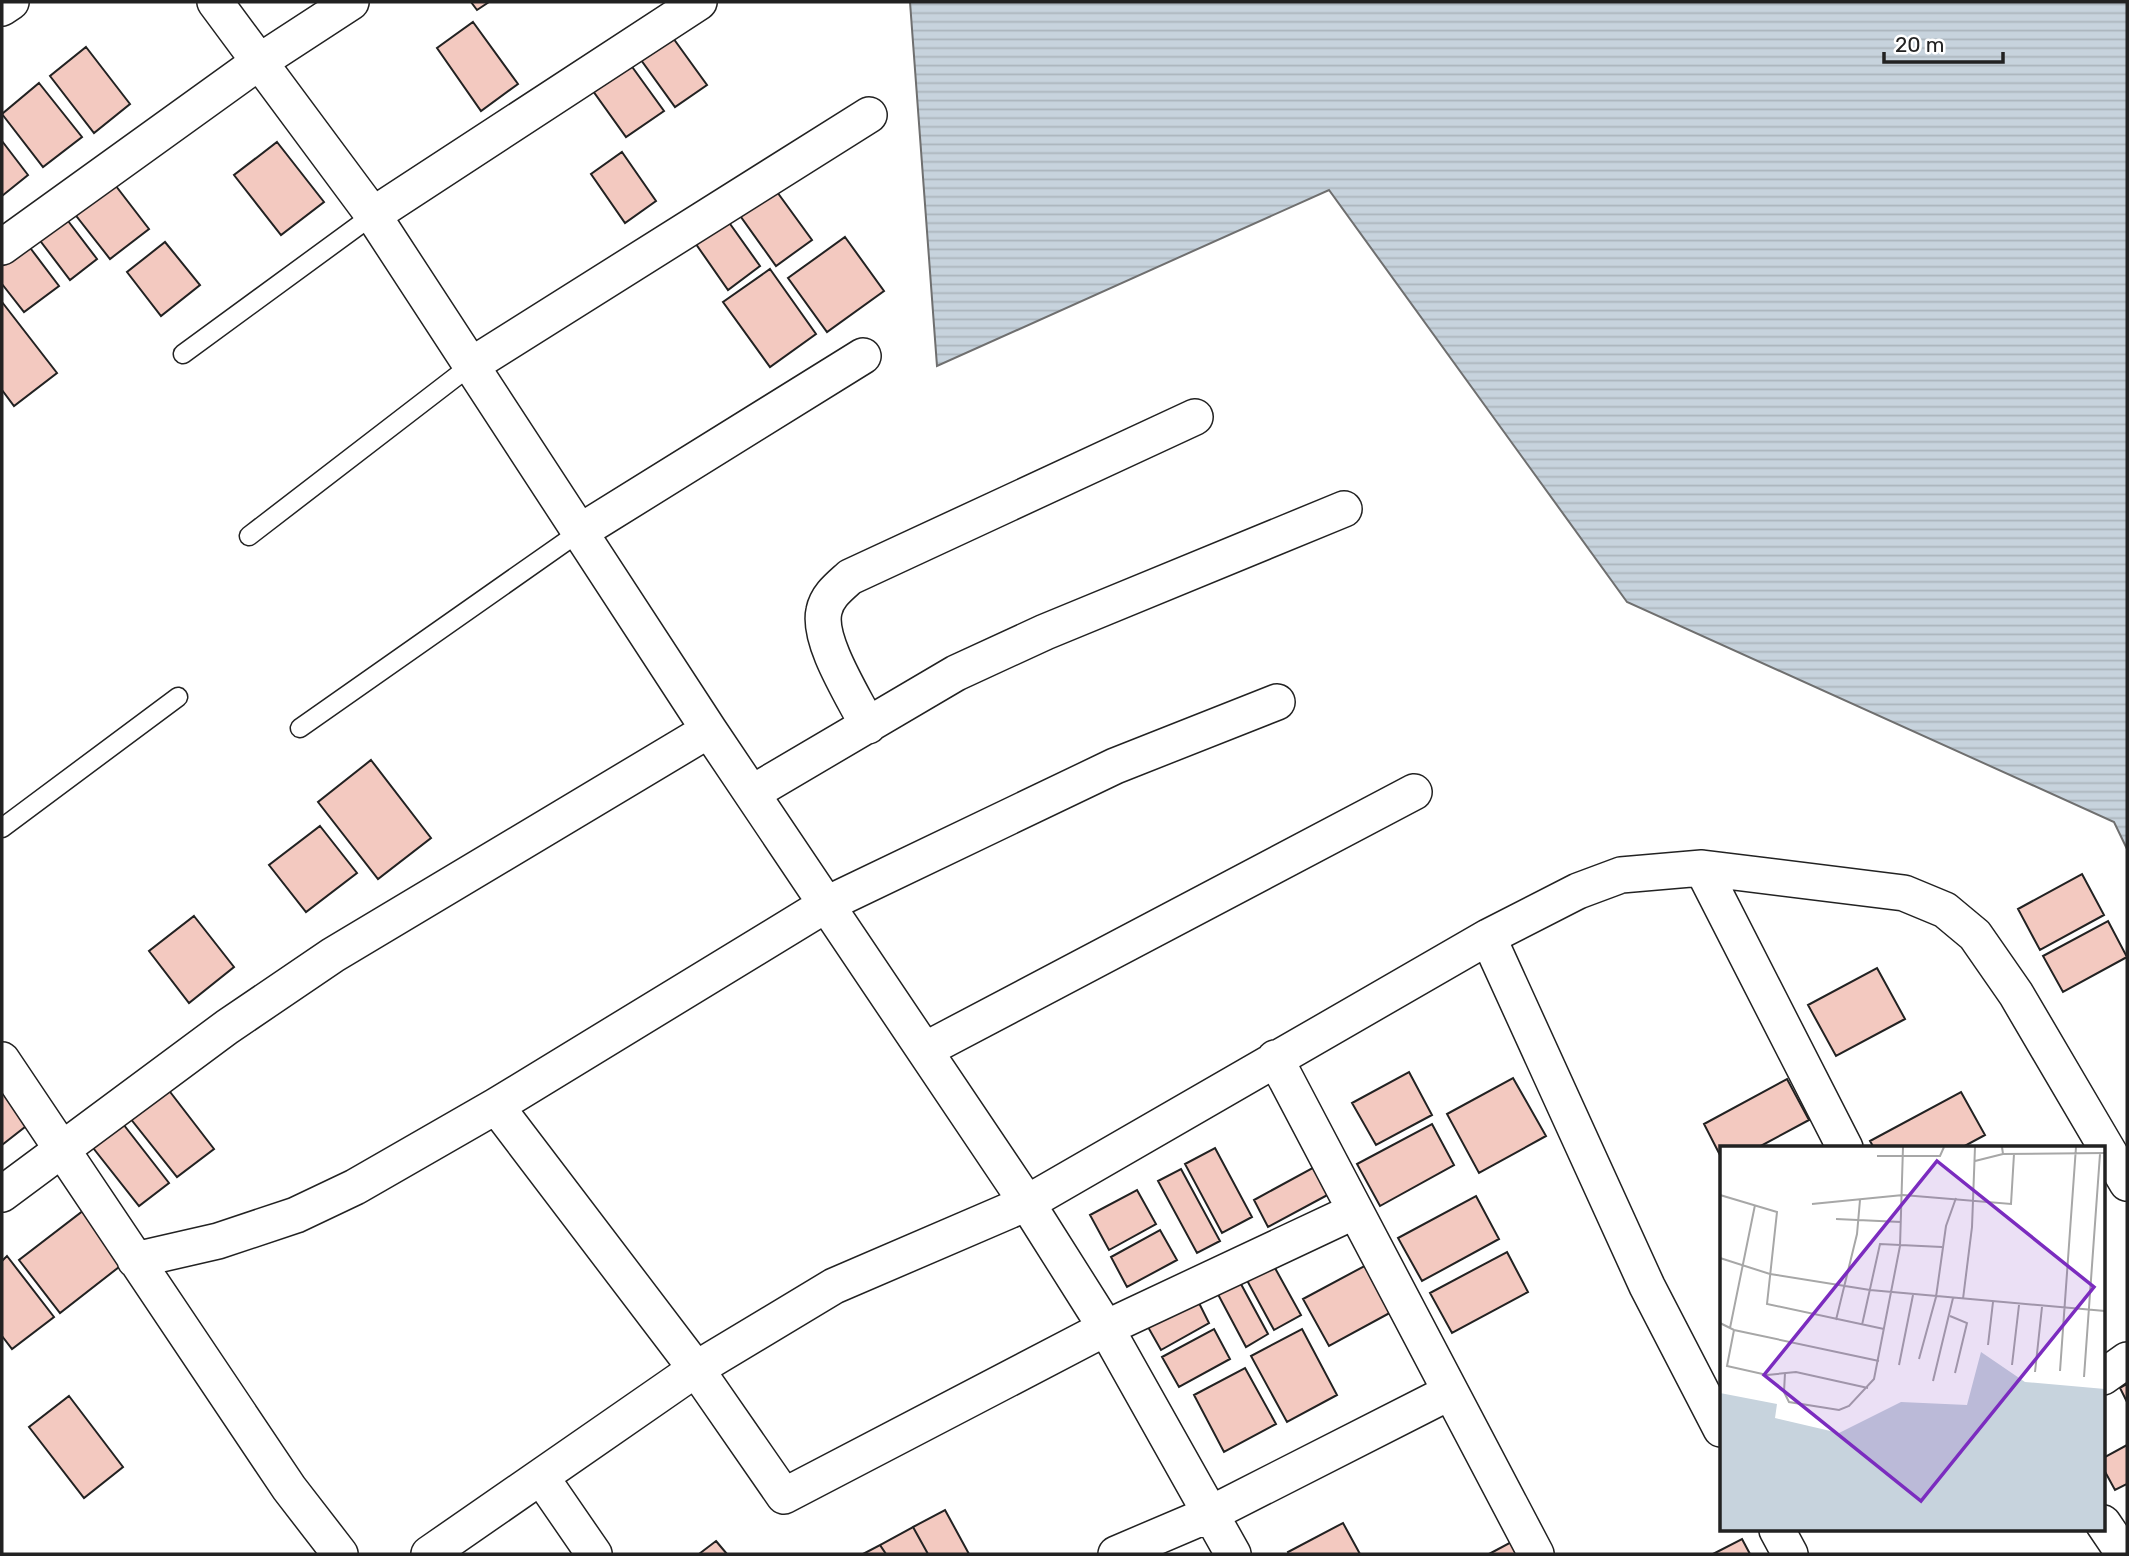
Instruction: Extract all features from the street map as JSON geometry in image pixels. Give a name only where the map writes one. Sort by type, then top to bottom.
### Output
[{"type":"street","points":[[2,8],[10,2]]},
{"type":"street","points":[[215,2],[373,215],[578,533],[1027,1203],[1106,1328],[1233,1554]]},
{"type":"street","points":[[2,247],[259,62],[351,2]]},
{"type":"street","points":[[373,215],[699,2]]},
{"type":"street","points":[[470,366],[869,115]]},
{"type":"street","points":[[578,533],[863,356]]},
{"type":"street","points":[[868,726],[825,641],[824,612],[834,591],[850,577],[1195,417]]},
{"type":"street","points":[[752,793],[956,673],[1045,632],[1344,509]]},
{"type":"street","points":[[135,1260],[218,1241],[296,1215],[355,1187],[496,1106],[827,904],[1115,766],[1278,702]]},
{"type":"street","points":[[2,1194],[227,1027],[333,955],[709,730]]},
{"type":"street","points":[[925,1050],[1413,792]]},
{"type":"street","points":[[1702,868],[1843,1146]]},
{"type":"street","points":[[429,1554],[696,1369],[834,1286],[1027,1203],[1488,937],[1578,891],[1621,876],[1702,868],[1904,893],[1945,909],[1975,935],[2015,995],[2127,1183]]},
{"type":"street","points":[[1488,937],[1647,1286],[1720,1427]]},
{"type":"street","points":[[1275,1058],[1536,1554]]},
{"type":"street","points":[[2,1060],[289,1488],[340,1554]]},
{"type":"street","points":[[496,1106],[696,1369],[784,1496],[1106,1328],[1355,1211]]},
{"type":"street","points":[[2104,1376],[2127,1360]]},
{"type":"street","points":[[1116,1554],[1210,1514],[1450,1392]]},
{"type":"street","points":[[541,1477],[594,1554]]},
{"type":"street","points":[[2104,1524],[2124,1554]]},
{"type":"street","points":[[1778,1532],[1790,1554]]},
{"type":"lane","points":[[183,354],[373,215]]},
{"type":"lane","points":[[249,536],[470,366]]},
{"type":"lane","points":[[300,729],[578,533]]},
{"type":"lane","points":[[2,828],[178,697]]},
{"type":"shaded area","points":[[910,2],[2127,2],[2127,849],[2114,822],[1627,602],[1329,190],[937,366]]},
{"type":"building","points":[[471,2],[489,2],[477,10]]},
{"type":"building","points":[[473,22],[518,84],[481,111],[437,48]]},
{"type":"building","points":[[668,31],[707,85],[675,107],[636,53]]},
{"type":"building","points":[[86,47],[130,104],[94,133],[50,76]]},
{"type":"building","points":[[625,57],[664,111],[626,137],[588,84]]},
{"type":"building","points":[[39,83],[82,137],[43,167],[2,114]]},
{"type":"building","points":[[2,141],[28,175],[2,196]]},
{"type":"building","points":[[277,142],[324,202],[281,235],[234,175]]},
{"type":"building","points":[[622,152],[656,201],[625,223],[591,174]]},
{"type":"building","points":[[109,177],[149,229],[110,259],[70,208]]},
{"type":"building","points":[[772,185],[812,240],[776,266],[736,210]]},
{"type":"building","points":[[62,213],[97,259],[70,280],[35,234]]},
{"type":"building","points":[[723,214],[760,266],[728,290],[691,237]]},
{"type":"building","points":[[845,237],[884,291],[827,332],[788,278]]},
{"type":"building","points":[[165,242],[200,285],[161,316],[127,272]]},
{"type":"building","points":[[28,245],[59,286],[24,312],[2,284],[2,266]]},
{"type":"building","points":[[770,269],[816,334],[770,367],[723,302]]},
{"type":"building","points":[[2,302],[57,373],[14,406],[2,390]]},
{"type":"building","points":[[371,760],[431,838],[378,879],[318,802]]},
{"type":"building","points":[[320,826],[357,873],[306,912],[269,865]]},
{"type":"building","points":[[2082,874],[2104,915],[2040,950],[2018,909]]},
{"type":"building","points":[[194,916],[234,967],[189,1003],[149,951]]},
{"type":"building","points":[[2108,921],[2127,957],[2063,992],[2043,956]]},
{"type":"building","points":[[1877,968],[1905,1019],[1836,1056],[1808,1005]]},
{"type":"building","points":[[1409,1072],[1432,1115],[1376,1145],[1352,1103]]},
{"type":"building","points":[[1513,1078],[1546,1136],[1479,1173],[1447,1114]]},
{"type":"building","points":[[1787,1079],[1809,1120],[1761,1146],[1720,1146],[1720,1155],[1704,1124]]},
{"type":"building","points":[[164,1084],[214,1149],[177,1177],[126,1113]]},
{"type":"building","points":[[2,1087],[30,1123],[2,1145]]},
{"type":"building","points":[[1961,1092],[1985,1135],[1965,1146],[1873,1146],[1870,1141]]},
{"type":"building","points":[[120,1120],[169,1183],[139,1206],[90,1144]]},
{"type":"building","points":[[1432,1124],[1454,1165],[1380,1206],[1357,1164]]},
{"type":"building","points":[[1215,1148],[1252,1217],[1222,1233],[1185,1164]]},
{"type":"building","points":[[1318,1165],[1333,1192],[1268,1227],[1254,1200]]},
{"type":"building","points":[[1181,1169],[1220,1241],[1197,1253],[1158,1181]]},
{"type":"building","points":[[1137,1190],[1156,1224],[1109,1250],[1090,1215]]},
{"type":"building","points":[[1476,1196],[1499,1239],[1422,1281],[1398,1238]]},
{"type":"building","points":[[88,1207],[128,1260],[60,1313],[19,1260]]},
{"type":"building","points":[[1160,1230],[1177,1260],[1127,1287],[1111,1257]]},
{"type":"building","points":[[1507,1252],[1528,1292],[1452,1333],[1430,1293]]},
{"type":"building","points":[[7,1256],[54,1317],[12,1349],[2,1336],[2,1261]]},
{"type":"building","points":[[1270,1259],[1301,1315],[1274,1330],[1243,1273]]},
{"type":"building","points":[[1372,1262],[1397,1309],[1329,1346],[1303,1299]]},
{"type":"building","points":[[1235,1273],[1268,1334],[1246,1347],[1213,1285]]},
{"type":"building","points":[[1194,1293],[1209,1323],[1161,1350],[1144,1320]]},
{"type":"building","points":[[1214,1329],[1230,1359],[1179,1387],[1162,1357]]},
{"type":"building","points":[[1302,1329],[1337,1395],[1287,1422],[1251,1356]]},
{"type":"building","points":[[1245,1368],[1276,1424],[1224,1452],[1194,1395]]},
{"type":"building","points":[[2127,1384],[2127,1402],[2120,1388]]},
{"type":"building","points":[[69,1396],[123,1467],[84,1498],[29,1427]]},
{"type":"building","points":[[2127,1445],[2127,1484],[2115,1490],[2104,1470],[2104,1457]]},
{"type":"building","points":[[945,1510],[969,1554],[928,1554],[913,1527]]},
{"type":"building","points":[[1343,1523],[1360,1554],[1289,1554],[1288,1552]]},
{"type":"building","points":[[913,1527],[928,1554],[886,1554],[880,1545]]},
{"type":"building","points":[[1742,1539],[1750,1554],[1713,1554]]},
{"type":"building","points":[[1515,1540],[1523,1554],[1489,1554]]},
{"type":"building","points":[[716,1541],[727,1554],[699,1554]]},
{"type":"building","points":[[880,1545],[886,1554],[863,1554]]}]
